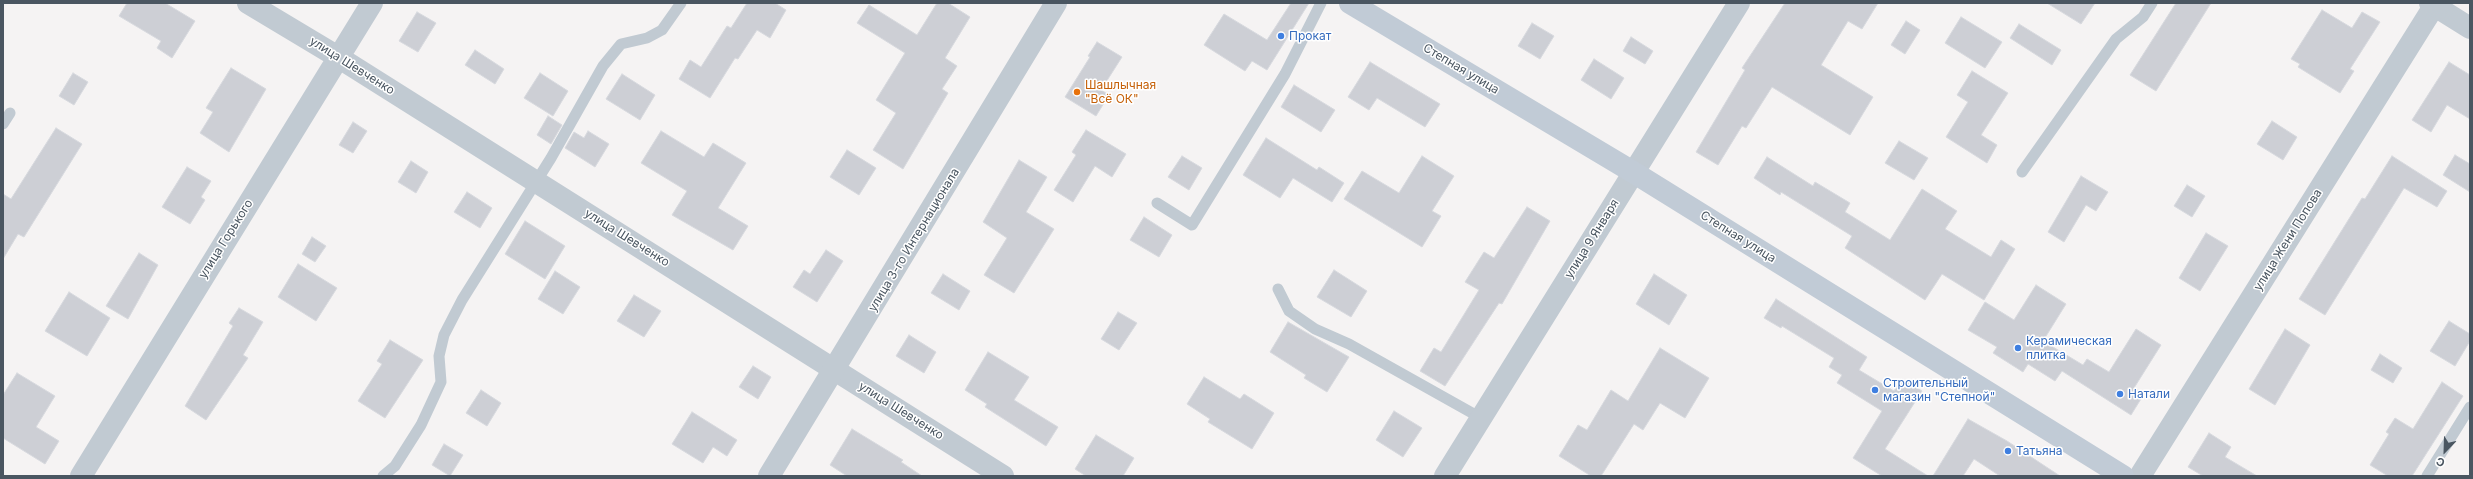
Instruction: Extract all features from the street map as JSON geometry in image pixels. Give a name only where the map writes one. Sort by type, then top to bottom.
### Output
[{"type":"main road","name":"Степная улица","points":[[1350,3],[1633,172],[2123,476]]},
{"type":"street","name":"улица Шевченко","points":[[248,3],[338,57],[1004,476]]},
{"type":"street","name":"улица Горького","points":[[81,476],[372,3]]},
{"type":"street","name":"улица 3-го Интернационала","points":[[769,476],[836,369],[1056,3]]},
{"type":"street","name":"улица 9 Января","points":[[1445,476],[1739,3]]},
{"type":"street","points":[[2434,4],[2470,28]]},
{"type":"street","name":"улица Жени Попова","points":[[2140,476],[2434,4]]},
{"type":"lane","points":[[383,476],[395,466],[421,425],[441,382],[439,356],[444,335],[462,300],[585,101],[603,66],[621,44],[647,38],[662,30],[681,3]]},
{"type":"lane","points":[[1157,203],[1192,225],[1285,74],[1321,3]]},
{"type":"lane","points":[[2022,172],[2116,39],[2143,17],[2152,3]]},
{"type":"lane","points":[[3,124],[10,113]]},
{"type":"lane","points":[[1278,289],[1289,311],[1315,329],[1349,344],[1481,418]]},
{"type":"lane","points":[[2426,476],[2470,407]]},
{"type":"building","points":[[127,3],[165,3],[195,21],[172,58],[157,48],[161,41],[119,16]]},
{"type":"building","points":[[747,3],[775,3],[786,10],[770,38],[757,30],[738,59],[735,58],[710,98],[679,79],[690,60],[701,67],[727,26],[731,28]]},
{"type":"building","points":[[937,3],[948,3],[970,17],[945,58],[957,66],[942,89],[948,93],[903,169],[873,150],[896,113],[876,100],[905,53],[857,23],[869,5],[917,35]]},
{"type":"building","points":[[1291,3],[1309,3],[1267,70],[1252,61],[1245,71],[1204,45],[1224,14],[1267,40]]},
{"type":"building","points":[[1785,3],[1878,3],[1862,29],[1848,21],[1821,65],[1873,97],[1850,135],[1772,87],[1746,128],[1742,126],[1718,165],[1696,152],[1745,70],[1742,68]]},
{"type":"building","points":[[2047,3],[2095,3],[2081,24]]},
{"type":"building","points":[[2176,3],[2211,3],[2156,91],[2130,75]]},
{"type":"building","points":[[2322,10],[2352,28],[2362,12],[2380,22],[2350,69],[2354,71],[2340,93],[2298,67],[2300,64],[2291,59]]},
{"type":"building","points":[[417,12],[436,23],[418,52],[399,41]]},
{"type":"building","points":[[1961,17],[2002,42],[1985,68],[1945,43]]},
{"type":"building","points":[[1906,21],[1920,30],[1905,54],[1891,45]]},
{"type":"building","points":[[1532,23],[1554,36],[1540,59],[1518,46]]},
{"type":"building","points":[[2019,24],[2061,50],[2052,65],[2010,38]]},
{"type":"building","points":[[1631,37],[1653,51],[1645,64],[1623,51]]},
{"type":"building","points":[[1097,42],[1122,57],[1101,90],[1109,95],[1096,116],[1065,97],[1090,57],[1088,56]]},
{"type":"building","points":[[475,50],[504,69],[495,84],[465,65]]},
{"type":"building","points":[[1594,59],[1624,78],[1611,99],[1581,80]]},
{"type":"building","points":[[1370,62],[1440,104],[1425,127],[1377,98],[1369,110],[1348,97]]},
{"type":"building","points":[[2449,62],[2470,75],[2470,119],[2447,105],[2431,132],[2412,120]]},
{"type":"building","points":[[231,68],[266,89],[229,152],[200,133],[213,112],[206,108]]},
{"type":"building","points":[[1972,71],[2008,93],[1981,135],[1997,145],[1987,163],[1946,137],[1968,102],[1957,95]]},
{"type":"building","points":[[73,73],[88,82],[74,105],[59,96]]},
{"type":"building","points":[[540,73],[568,91],[553,116],[524,98]]},
{"type":"building","points":[[622,74],[655,95],[640,120],[606,99]]},
{"type":"building","points":[[1294,85],[1335,110],[1321,132],[1281,107]]},
{"type":"building","points":[[548,116],[562,125],[551,144],[537,135]]},
{"type":"building","points":[[2272,121],[2297,137],[2283,160],[2257,144]]},
{"type":"building","points":[[353,122],[367,131],[353,153],[339,145]]},
{"type":"building","points":[[56,128],[82,144],[24,237],[18,234],[3,259],[3,194],[11,199]]},
{"type":"building","points":[[1086,130],[1126,154],[1112,177],[1095,166],[1073,202],[1054,190],[1076,155],[1072,152]]},
{"type":"building","points":[[588,131],[609,144],[595,167],[565,148],[574,132],[584,138]]},
{"type":"building","points":[[661,131],[704,157],[713,143],[746,163],[718,208],[748,226],[733,250],[672,215],[687,191],[641,163]]},
{"type":"building","points":[[1266,138],[1317,170],[1319,167],[1344,183],[1332,202],[1293,178],[1280,198],[1243,175]]},
{"type":"building","points":[[1899,141],[1928,158],[1914,180],[1885,163]]},
{"type":"building","points":[[847,150],[876,168],[859,195],[830,177]]},
{"type":"building","points":[[2455,155],[2470,164],[2470,192],[2443,175]]},
{"type":"building","points":[[1182,156],[1202,168],[1189,190],[1168,177]]},
{"type":"building","points":[[1422,156],[1454,176],[1432,211],[1441,216],[1422,247],[1344,199],[1362,171],[1399,193]]},
{"type":"building","points":[[2392,156],[2447,191],[2437,207],[2404,188],[2325,315],[2299,299],[2362,198],[2365,199]]},
{"type":"building","points":[[1767,157],[1813,186],[1815,182],[1850,203],[1845,212],[1890,240],[1922,189],[1957,211],[1945,229],[1991,257],[2001,240],[2015,249],[1984,300],[1942,274],[1925,300],[1845,248],[1852,236],[1781,192],[1780,195],[1754,178]]},
{"type":"building","points":[[1019,160],[1047,177],[1026,212],[1054,229],[1014,293],[984,275],[1007,238],[983,222]]},
{"type":"building","points":[[411,161],[428,172],[416,193],[398,182]]},
{"type":"building","points":[[187,167],[211,181],[201,197],[205,200],[190,224],[162,207]]},
{"type":"building","points":[[2081,176],[2108,192],[2096,211],[2086,205],[2064,242],[2048,232]]},
{"type":"building","points":[[2187,185],[2205,196],[2192,217],[2174,206]]},
{"type":"building","points":[[467,192],[492,208],[480,228],[454,212]]},
{"type":"building","points":[[1527,207],[1550,221],[1502,304],[1499,303],[1445,386],[1420,371],[1434,348],[1441,352],[1479,290],[1465,282],[1484,252],[1494,258]]},
{"type":"building","points":[[1144,217],[1172,235],[1159,257],[1130,240]]},
{"type":"building","points":[[525,221],[565,246],[545,279],[505,254]]},
{"type":"building","points":[[2206,233],[2228,246],[2200,291],[2179,278]]},
{"type":"building","points":[[312,237],[326,246],[315,262],[302,254]]},
{"type":"building","points":[[826,250],[843,261],[817,302],[793,287],[804,270],[810,274]]},
{"type":"building","points":[[139,253],[158,265],[128,319],[106,306]]},
{"type":"building","points":[[298,264],[337,288],[316,321],[278,297]]},
{"type":"building","points":[[1334,270],[1367,291],[1351,317],[1317,297]]},
{"type":"building","points":[[555,271],[580,287],[563,314],[538,299]]},
{"type":"building","points":[[943,274],[970,291],[959,310],[931,293]]},
{"type":"building","points":[[1654,274],[1687,295],[1669,325],[1636,304]]},
{"type":"building","points":[[2036,285],[2066,304],[2043,341],[2083,365],[2087,359],[2109,372],[2136,329],[2161,345],[2134,388],[2144,394],[2131,415],[2062,371],[2055,381],[2028,364],[2023,372],[1993,353],[1997,347],[1968,330],[1985,302],[2014,320]]},
{"type":"building","points":[[69,292],[110,318],[87,356],[45,331]]},
{"type":"building","points":[[634,295],[661,311],[644,337],[617,321]]},
{"type":"building","points":[[1776,299],[1867,357],[1859,370],[1894,391],[1902,379],[1922,391],[1885,449],[1928,476],[1882,476],[1853,458],[1882,411],[1837,383],[1842,375],[1829,367],[1834,358],[1782,326],[1781,328],[1764,318]]},
{"type":"building","points":[[239,308],[263,322],[243,355],[248,358],[206,420],[185,406],[233,326],[229,323]]},
{"type":"building","points":[[1118,312],[1137,323],[1119,350],[1101,339]]},
{"type":"building","points":[[2449,321],[2470,334],[2470,341],[2455,366],[2430,351]]},
{"type":"building","points":[[1288,322],[1349,357],[1327,392],[1304,378],[1306,375],[1270,352]]},
{"type":"building","points":[[2285,329],[2310,345],[2275,405],[2249,389]]},
{"type":"building","points":[[909,335],[936,352],[924,373],[896,356]]},
{"type":"building","points":[[390,340],[423,360],[385,418],[358,401],[382,364],[377,361]]},
{"type":"building","points":[[1660,348],[1709,378],[1685,418],[1660,403],[1643,430],[1634,424],[1601,476],[1591,476],[1559,456],[1578,425],[1587,430],[1611,390],[1628,401]]},
{"type":"building","points":[[988,352],[1029,377],[1014,400],[1058,427],[1046,446],[985,407],[987,404],[965,390]]},
{"type":"building","points":[[2380,354],[2402,368],[2393,383],[2371,370]]},
{"type":"building","points":[[753,366],[771,377],[758,399],[739,387]]},
{"type":"building","points":[[17,373],[55,396],[36,427],[59,441],[45,464],[3,438],[3,395]]},
{"type":"building","points":[[1204,377],[1240,399],[1244,394],[1274,413],[1252,449],[1208,422],[1210,419],[1187,404]]},
{"type":"building","points":[[2442,382],[2463,396],[2412,476],[2388,476],[2370,465],[2389,434],[2386,432],[2395,418],[2413,429]]},
{"type":"building","points":[[481,390],[501,403],[487,426],[466,413]]},
{"type":"building","points":[[1394,411],[1422,428],[1403,457],[1376,440]]},
{"type":"building","points":[[692,412],[737,440],[727,456],[713,447],[703,463],[672,444]]},
{"type":"building","points":[[1968,419],[2007,441],[2060,476],[2000,476],[1974,459],[1963,476],[1933,476]]},
{"type":"building","points":[[852,429],[903,460],[901,462],[922,476],[847,476],[830,465]]},
{"type":"building","points":[[2209,433],[2231,447],[2225,457],[2257,476],[2203,476],[2188,467]]},
{"type":"building","points":[[1096,435],[1134,458],[1123,476],[1086,476],[1075,469]]},
{"type":"building","points":[[444,444],[463,455],[450,476],[432,465]]},
{"type":"place","name":"Прокат","points":[[1281,36]]},
{"type":"place","name":"Шашлычная \"Всё ОК\"","points":[[1077,92]]},
{"type":"place","name":"Керамическая плитка","points":[[2018,348]]},
{"type":"place","name":"Строительный магазин \"Степной\"","points":[[1875,390]]},
{"type":"place","name":"Натали","points":[[2120,394]]},
{"type":"place","name":"Татьяна","points":[[2008,451]]}]
